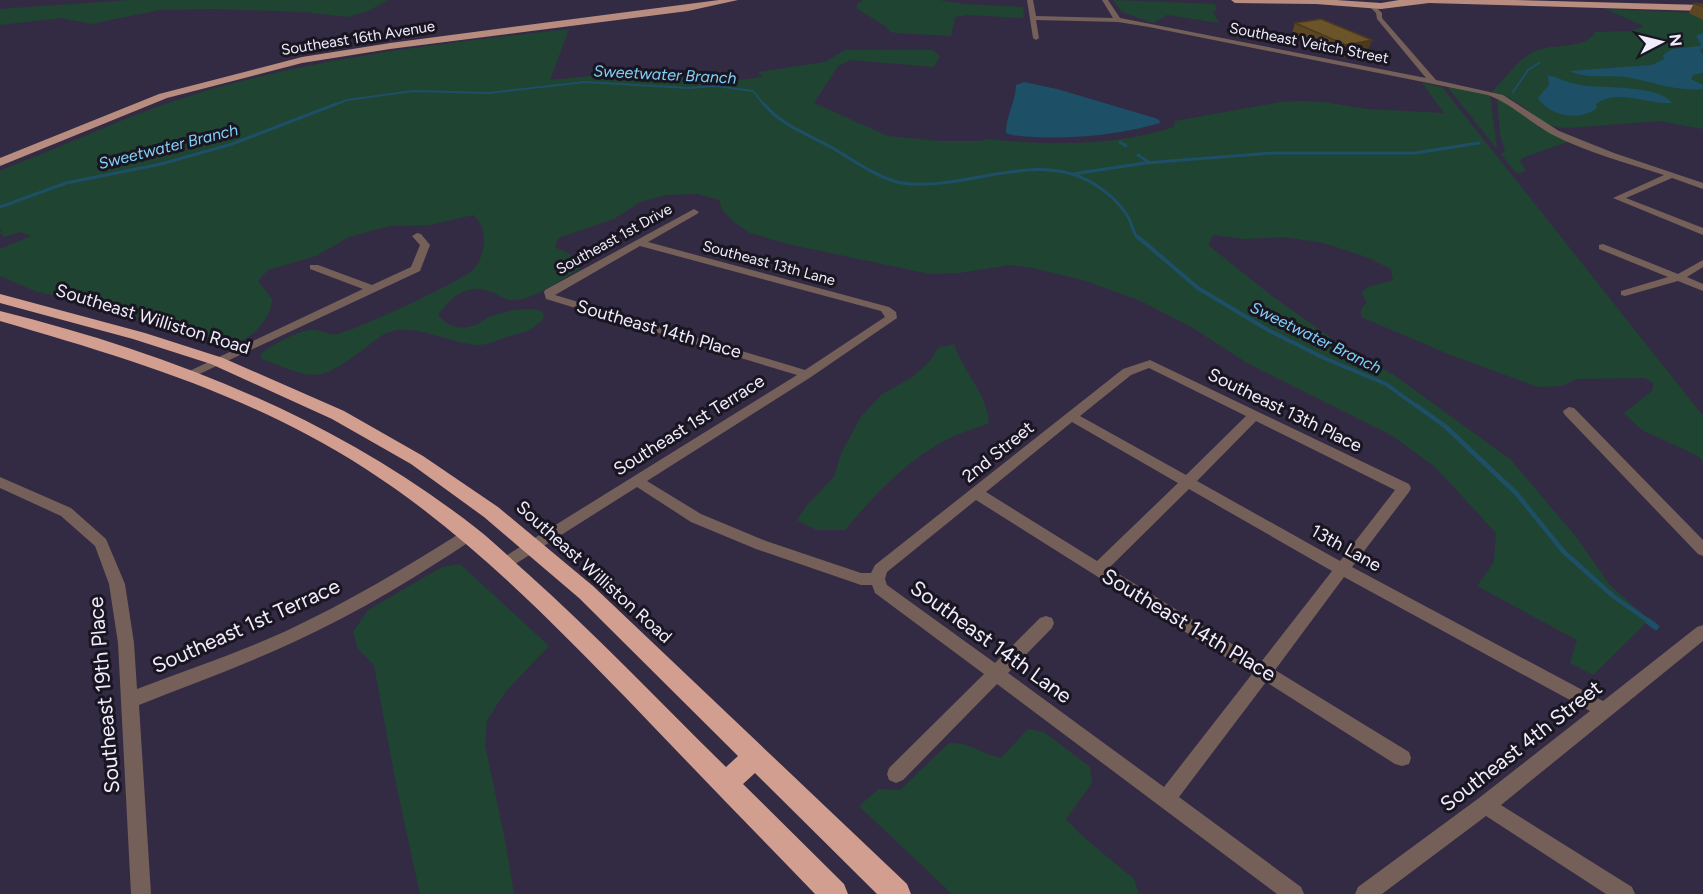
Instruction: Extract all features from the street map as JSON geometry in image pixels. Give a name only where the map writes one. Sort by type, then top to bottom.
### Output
[{"type":"highway","name":"Southeast Williston Road","points":[[0,298],[140,336],[217,361],[338,415],[417,460],[491,513],[585,592],[897,894]]},
{"type":"highway","points":[[0,316],[138,356],[189,374],[251,400],[313,430],[393,478],[470,534],[554,610],[834,894]]},
{"type":"highway","points":[[313,430],[338,415]]},
{"type":"highway","points":[[726,783],[755,757]]},
{"type":"main road","name":"Southeast 16th Avenue","points":[[0,162],[163,96],[302,60],[390,46],[671,11],[734,0]]},
{"type":"main road","points":[[1235,0],[1366,2]]},
{"type":"main road","points":[[1382,4],[1399,0]]},
{"type":"main road","points":[[1316,1],[1382,4],[1428,0],[1489,0],[1703,7]]},
{"type":"main road","points":[[1541,0],[1703,7]]},
{"type":"street","points":[[1030,0],[1036,39]]},
{"type":"street","points":[[1105,0],[1118,20]]},
{"type":"street","points":[[1382,4],[1379,18],[1432,80]]},
{"type":"street","name":"Southeast Veitch Street","points":[[1033,18],[1118,20],[1495,94],[1514,102],[1538,124],[1563,136],[1703,186]]},
{"type":"street","points":[[1672,175],[1618,198],[1703,232]]},
{"type":"street","name":"Southeast 1st Drive","points":[[549,292],[694,212]]},
{"type":"street","points":[[189,374],[416,269],[425,245],[417,236]]},
{"type":"street","name":"Southeast 13th Lane","points":[[638,242],[885,309],[891,315]]},
{"type":"street","points":[[1603,247],[1703,288]]},
{"type":"street","points":[[1625,293],[1678,278],[1703,263]]},
{"type":"street","points":[[314,267],[373,289]]},
{"type":"street","name":"Southeast 14th Place","points":[[549,292],[550,297],[807,374]]},
{"type":"street","name":"Southeast 1st Terrace","points":[[504,564],[807,374],[888,321],[891,315]]},
{"type":"street","name":"Southeast 13th Place","points":[[1150,364],[1404,488],[1342,569]]},
{"type":"street","name":"2nd Street","points":[[877,579],[880,569],[1071,416],[1127,372],[1150,364]]},
{"type":"street","points":[[1569,411],[1703,550]]},
{"type":"street","points":[[1098,570],[1188,484],[1255,415]]},
{"type":"street","name":"13th Lane","points":[[1071,416],[1342,569],[1604,710]]},
{"type":"street","points":[[637,481],[696,518],[761,545],[861,579],[877,579]]},
{"type":"street","name":"Southeast 19th Place","points":[[0,482],[66,512],[101,543],[117,584],[126,643],[141,894]]},
{"type":"street","name":"Southeast 14th Place","points":[[976,493],[1264,670],[1402,758]]},
{"type":"street","name":"Southeast 1st Terrace","points":[[130,700],[312,626],[420,567],[470,534]]},
{"type":"street","points":[[1166,799],[1342,569]]},
{"type":"street","name":"Southeast 14th Lane","points":[[877,579],[882,589],[1294,894]]},
{"type":"street","points":[[896,774],[997,675],[1046,623]]},
{"type":"street","name":"Southeast 4th Street","points":[[1365,894],[1485,805],[1703,632]]},
{"type":"street","points":[[1485,805],[1625,894]]},
{"type":"green space","points":[[130,0],[388,0],[368,11],[348,17],[305,12],[160,10],[91,24],[61,18],[0,25],[0,9]]},
{"type":"green space","points":[[863,0],[939,0],[964,4],[1023,7],[1024,18],[967,15],[955,17],[951,36],[897,33],[890,32],[885,26],[856,8]]},
{"type":"green space","points":[[1113,0],[1215,4],[1217,10],[1213,12],[1219,23],[1167,15],[1153,23],[1122,12]]},
{"type":"green space","points":[[1605,9],[1696,13],[1703,11],[1703,129],[1659,121],[1557,127],[1544,123],[1512,100],[1492,92],[1526,56],[1533,52],[1578,44],[1595,32],[1632,31],[1644,26]]},
{"type":"green space","points":[[569,29],[550,80],[629,72],[709,78],[735,75],[740,80],[762,77],[758,72],[825,62],[845,50],[933,50],[940,56],[934,67],[851,60],[838,66],[814,103],[888,136],[939,141],[982,141],[985,139],[1080,143],[1104,141],[1151,134],[1174,127],[1175,121],[1281,102],[1323,102],[1367,109],[1444,113],[1422,83],[1442,87],[1703,416],[1703,461],[1698,456],[1642,430],[1624,413],[1653,390],[1653,383],[1645,378],[1576,379],[1562,386],[1538,387],[1453,356],[1361,317],[1361,309],[1367,302],[1361,292],[1371,286],[1393,280],[1391,269],[1369,258],[1324,243],[1284,237],[1245,239],[1213,235],[1208,245],[1272,296],[1341,345],[1394,375],[1511,460],[1577,538],[1609,584],[1649,620],[1593,675],[1570,663],[1577,640],[1477,586],[1494,562],[1496,533],[1435,467],[1391,435],[1247,363],[1193,328],[1141,301],[1083,280],[1032,268],[1010,265],[959,273],[930,274],[792,245],[750,233],[722,210],[719,200],[697,194],[666,195],[640,202],[614,219],[558,238],[555,247],[582,260],[580,269],[541,292],[512,300],[487,290],[471,289],[458,294],[438,315],[451,325],[464,328],[511,311],[529,309],[542,311],[544,318],[529,330],[488,344],[478,345],[413,330],[392,331],[333,370],[322,374],[303,374],[261,359],[261,354],[284,339],[305,331],[317,330],[337,334],[347,331],[408,305],[466,275],[478,263],[484,241],[482,227],[473,215],[430,225],[389,226],[349,237],[316,256],[268,270],[258,281],[272,299],[264,322],[245,339],[230,345],[113,310],[35,291],[0,276],[0,249],[31,236],[20,232],[4,237],[0,233],[2,229],[0,229],[0,171],[160,106],[275,73],[372,54]]},
{"type":"green space","points":[[1446,85],[1490,95],[1497,149]]},
{"type":"green space","points":[[1497,97],[1510,103],[1540,128],[1570,141],[1522,158],[1520,162],[1526,171],[1517,174],[1501,154],[1505,151],[1500,134]]},
{"type":"green space","points":[[954,344],[984,402],[989,423],[947,439],[914,460],[866,505],[845,530],[816,530],[797,520],[808,504],[834,477],[841,454],[860,418],[881,395],[914,376],[931,360],[938,348]]},
{"type":"green space","points":[[460,564],[549,646],[506,691],[487,720],[485,745],[514,894],[420,894],[396,784],[374,665],[358,649],[353,632],[368,610],[442,567]]},
{"type":"green space","points":[[1028,729],[1044,732],[1090,767],[1092,783],[1066,819],[1081,835],[1134,879],[1139,894],[952,894],[859,806],[879,789],[900,790],[949,743],[970,746],[1001,758]]},
{"type":"water","points":[[1703,33],[1703,48],[1700,50],[1703,55],[1703,73],[1693,75],[1691,79],[1703,85],[1703,89],[1682,89],[1625,77],[1589,76],[1569,71],[1652,65],[1664,59],[1663,55],[1672,49],[1700,46],[1696,36]]},
{"type":"water","points":[[1548,75],[1580,85],[1643,90],[1665,97],[1672,103],[1613,97],[1604,99],[1596,104],[1597,108],[1582,115],[1565,115],[1549,109],[1538,98],[1549,85]]},
{"type":"water","points":[[1024,82],[1057,89],[1155,118],[1160,123],[1125,131],[1086,136],[1012,135],[1006,133],[1008,118],[1016,85]]},
{"type":"building","points":[[1321,19],[1372,40],[1346,45],[1295,23]]},
{"type":"waterway","points":[[1513,92],[1528,70],[1539,63]]},
{"type":"waterway","name":"Sweetwater Branch","points":[[332,106],[347,100],[413,91],[489,93],[585,82],[689,88],[716,86],[753,91],[765,106]]},
{"type":"waterway","name":"Sweetwater Branch","points":[[0,207],[66,183],[161,164],[232,144],[336,104]]},
{"type":"waterway","name":"Sweetwater Branch","points":[[764,104],[794,128],[893,181],[926,184],[950,182],[1024,170],[1048,170],[1071,174],[1094,184],[1112,198],[1127,215],[1139,239]]},
{"type":"waterway","points":[[1120,142],[1126,146]]},
{"type":"waterway","points":[[1149,163],[1273,153],[1415,153],[1479,143]]},
{"type":"waterway","points":[[1138,155],[1149,163]]},
{"type":"waterway","points":[[1073,174],[1149,163]]},
{"type":"waterway","name":"Sweetwater Branch","points":[[1138,237],[1198,288],[1268,330],[1324,358],[1386,384],[1419,408]]},
{"type":"waterway","name":"Sweetwater Branch","points":[[1417,406],[1446,427],[1516,493],[1563,551],[1613,596],[1650,622]]},
{"type":"waterway","name":"Sweetwater Branch","points":[[1648,621],[1656,627]]}]
